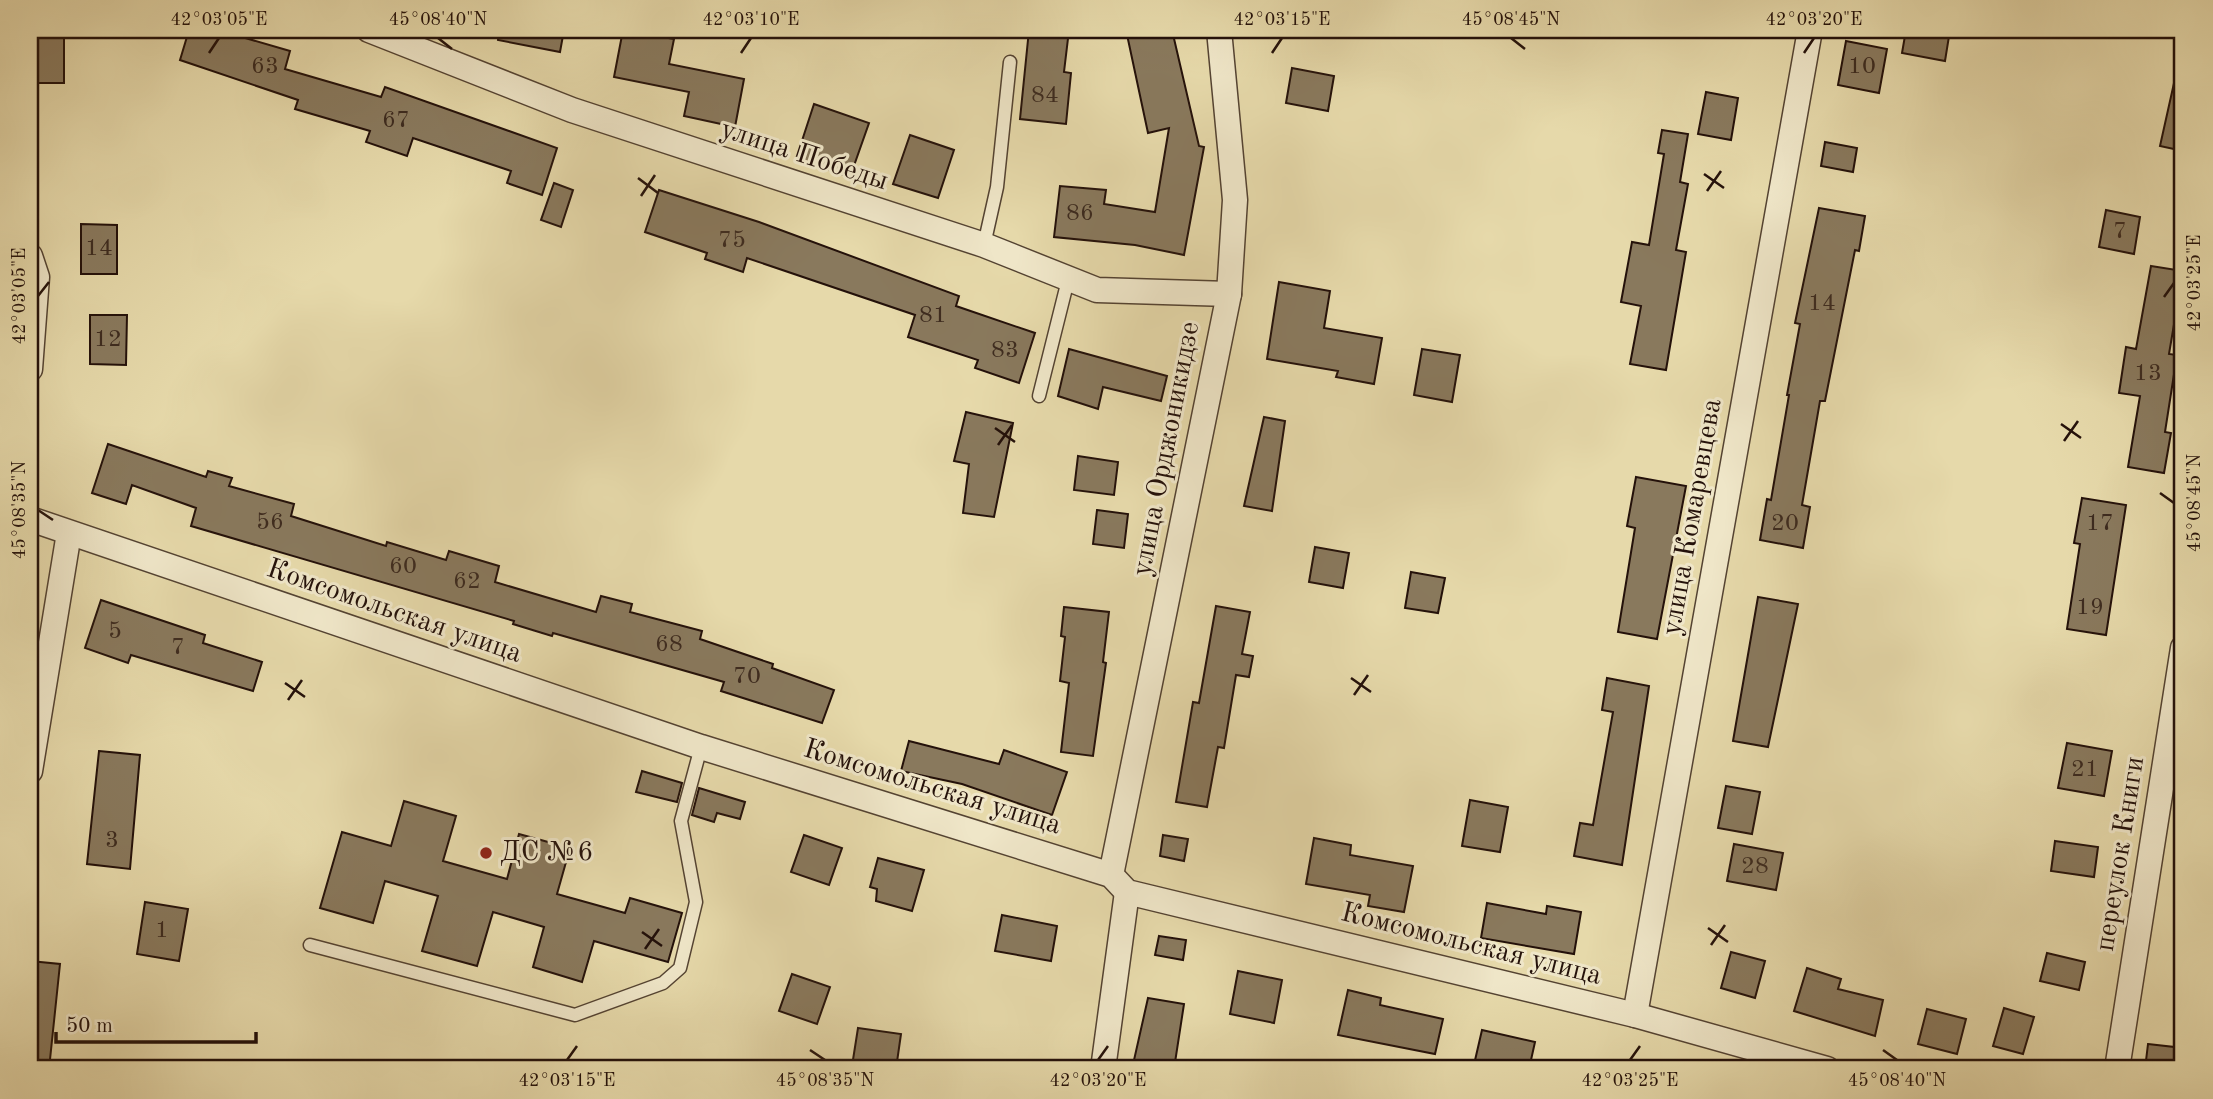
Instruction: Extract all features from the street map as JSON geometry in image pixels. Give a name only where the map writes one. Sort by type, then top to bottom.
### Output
[{"type":"street","name":"улица Победы","points":[[369,30],[572,110],[984,246],[1097,290],[1229,294]]},
{"type":"street","name":"улица Орджоникидзе","points":[[1103,1069],[1119,884],[1229,294],[1235,200],[1219,30]]},
{"type":"street","name":"улица Комаревцева","points":[[1635,1015],[1810,30]]},
{"type":"street","points":[[30,256],[37,277],[30,369]]},
{"type":"street","name":"Комсомольская улица","points":[[30,519],[701,747],[1119,884],[1635,1015],[1827,1069]]},
{"type":"street","points":[[30,771],[68,533]]},
{"type":"street","name":"переулок Книги","points":[[2117,1069],[2183,648]]},
{"type":"lane","points":[[984,246],[997,187],[1010,62]]},
{"type":"lane","points":[[1039,396],[1068,280]]},
{"type":"lane","points":[[310,945],[575,1015],[663,983],[680,968],[696,902],[681,821],[701,747]]},
{"type":"building","points":[[189,30],[218,30],[290,51],[285,69],[381,97],[385,87],[557,148],[542,195],[507,183],[511,171],[413,138],[407,156],[366,142],[370,131],[295,109],[298,100],[180,60]]},
{"type":"building","points":[[499,30],[564,30],[560,52],[498,40]]},
{"type":"building","points":[[623,30],[674,39],[669,64],[744,79],[735,127],[684,116],[689,92],[614,77]]},
{"type":"building","points":[[1029,30],[1069,30],[1064,72],[1071,73],[1066,124],[1020,119]]},
{"type":"building","points":[[1126,30],[1172,30],[1199,146],[1204,147],[1184,255],[1135,245],[1054,237],[1060,186],[1106,190],[1104,204],[1155,212],[1169,128],[1148,133]]},
{"type":"building","points":[[1906,30],[1950,30],[1945,61],[1902,53]]},
{"type":"building","points":[[30,34],[64,34],[64,83],[30,83]]},
{"type":"building","points":[[1846,41],[1887,49],[1879,93],[1838,85]]},
{"type":"building","points":[[1292,68],[1334,76],[1328,111],[1286,103]]},
{"type":"building","points":[[2174,83],[2183,84],[2183,151],[2160,146]]},
{"type":"building","points":[[1706,92],[1738,98],[1731,140],[1698,134]]},
{"type":"building","points":[[814,104],[869,123],[850,177],[796,159]]},
{"type":"building","points":[[1662,130],[1688,134],[1680,182],[1688,184],[1676,250],[1686,252],[1666,370],[1630,364],[1641,306],[1621,302],[1632,242],[1649,245],[1664,154],[1658,153]]},
{"type":"building","points":[[910,135],[954,150],[938,198],[893,184]]},
{"type":"building","points":[[1825,142],[1857,148],[1853,172],[1821,166]]},
{"type":"building","points":[[554,183],[573,190],[561,227],[541,220]]},
{"type":"building","points":[[659,190],[759,222],[959,296],[956,306],[1035,333],[1019,383],[975,368],[978,360],[908,337],[915,315],[747,258],[743,272],[705,259],[707,253],[645,232]]},
{"type":"building","points":[[1819,208],[1865,216],[1859,251],[1855,250],[1825,401],[1820,401],[1802,505],[1810,507],[1803,548],[1760,540],[1767,499],[1771,500],[1800,324],[1795,323]]},
{"type":"building","points":[[2106,210],[2140,217],[2134,254],[2099,247]]},
{"type":"building","points":[[81,224],[117,225],[117,274],[81,274]]},
{"type":"building","points":[[2151,266],[2183,271],[2169,354],[2177,355],[2165,432],[2171,433],[2164,473],[2128,467],[2140,396],[2119,393],[2126,347],[2136,349]]},
{"type":"building","points":[[1279,282],[1330,291],[1324,328],[1382,338],[1374,384],[1336,377],[1338,371],[1267,359]]},
{"type":"building","points":[[90,315],[127,315],[126,365],[90,364]]},
{"type":"building","points":[[1069,349],[1167,376],[1161,401],[1103,387],[1098,409],[1058,396]]},
{"type":"building","points":[[1422,349],[1460,355],[1452,402],[1414,395]]},
{"type":"building","points":[[966,412],[1013,423],[994,517],[963,513],[969,464],[954,461]]},
{"type":"building","points":[[1264,417],[1285,421],[1272,511],[1244,506]]},
{"type":"building","points":[[108,444],[206,477],[208,471],[232,478],[229,486],[294,504],[291,516],[386,546],[387,542],[446,560],[449,551],[499,566],[495,582],[596,612],[601,596],[632,604],[630,612],[702,631],[700,639],[773,664],[772,668],[834,690],[822,723],[721,691],[724,682],[553,633],[552,636],[513,624],[514,621],[191,526],[196,508],[132,485],[126,504],[92,493]]},
{"type":"building","points":[[1078,456],[1118,462],[1114,495],[1074,490]]},
{"type":"building","points":[[1636,477],[1686,486],[1657,639],[1618,632],[1635,528],[1627,526]]},
{"type":"building","points":[[2082,498],[2126,505],[2106,635],[2067,629],[2080,544],[2074,543]]},
{"type":"building","points":[[1097,510],[1128,514],[1124,548],[1093,544]]},
{"type":"building","points":[[1315,547],[1349,553],[1343,588],[1309,582]]},
{"type":"building","points":[[1411,572],[1445,578],[1438,613],[1405,608]]},
{"type":"building","points":[[1758,597],[1798,604],[1768,747],[1733,741]]},
{"type":"building","points":[[101,600],[205,635],[203,643],[262,662],[253,691],[131,655],[128,663],[85,648]]},
{"type":"building","points":[[1216,606],[1250,612],[1242,654],[1253,656],[1249,677],[1236,675],[1224,748],[1218,747],[1207,807],[1176,802],[1193,702],[1199,703]]},
{"type":"building","points":[[1064,607],[1109,612],[1103,662],[1106,663],[1093,756],[1061,752],[1069,683],[1060,681],[1065,637],[1061,636]]},
{"type":"building","points":[[1607,678],[1649,686],[1622,865],[1574,856],[1580,823],[1593,825],[1613,712],[1602,710]]},
{"type":"building","points":[[909,741],[999,764],[1004,750],[1067,772],[1052,815],[962,784],[901,771]]},
{"type":"building","points":[[2067,743],[2112,751],[2104,796],[2058,788]]},
{"type":"building","points":[[99,751],[140,755],[130,869],[87,864]]},
{"type":"building","points":[[642,771],[682,783],[677,802],[636,792]]},
{"type":"building","points":[[1726,786],[1760,792],[1752,834],[1718,828]]},
{"type":"building","points":[[699,788],[745,802],[740,819],[717,813],[714,822],[692,815]]},
{"type":"building","points":[[1470,800],[1508,807],[1500,852],[1462,846]]},
{"type":"building","points":[[404,801],[456,816],[443,861],[507,879],[519,834],[570,848],[557,894],[625,913],[630,898],[682,913],[668,962],[594,941],[582,982],[533,967],[544,927],[493,912],[477,966],[422,951],[438,896],[385,881],[373,923],[320,908],[342,832],[391,846]]},
{"type":"building","points":[[804,835],[842,848],[829,885],[791,872]]},
{"type":"building","points":[[1163,835],[1188,839],[1184,861],[1160,856]]},
{"type":"building","points":[[1314,838],[1351,845],[1350,855],[1413,866],[1404,912],[1368,906],[1370,895],[1306,884]]},
{"type":"building","points":[[2055,841],[2098,847],[2094,877],[2051,871]]},
{"type":"building","points":[[1734,844],[1783,853],[1776,890],[1727,881]]},
{"type":"building","points":[[878,858],[924,870],[912,911],[876,901],[877,889],[870,887]]},
{"type":"building","points":[[145,902],[188,909],[179,961],[137,954]]},
{"type":"building","points":[[1487,903],[1546,914],[1547,906],[1581,912],[1574,954],[1481,938]]},
{"type":"building","points":[[1002,915],[1057,926],[1051,961],[995,951]]},
{"type":"building","points":[[1159,936],[1186,940],[1183,960],[1155,955]]},
{"type":"building","points":[[1731,952],[1765,961],[1755,998],[1721,988]]},
{"type":"building","points":[[2047,953],[2085,962],[2079,990],[2040,981]]},
{"type":"building","points":[[30,961],[60,964],[49,1069],[30,1069]]},
{"type":"building","points":[[1807,968],[1841,979],[1838,989],[1883,1000],[1875,1036],[1794,1011]]},
{"type":"building","points":[[1238,971],[1282,980],[1274,1023],[1230,1014]]},
{"type":"building","points":[[792,974],[830,987],[817,1024],[779,1011]]},
{"type":"building","points":[[1348,990],[1381,998],[1380,1005],[1443,1019],[1435,1054],[1338,1035]]},
{"type":"building","points":[[1148,998],[1184,1004],[1174,1069],[1132,1069]]},
{"type":"building","points":[[2004,1008],[2034,1017],[2023,1054],[1993,1046]]},
{"type":"building","points":[[1927,1009],[1966,1019],[1957,1054],[1918,1044]]},
{"type":"building","points":[[858,1028],[901,1034],[896,1069],[852,1066]]},
{"type":"building","points":[[1482,1030],[1535,1042],[1529,1069],[1473,1069]]},
{"type":"building","points":[[2148,1044],[2183,1048],[2183,1069],[2145,1069]]},
{"type":"place","name":"ДС №6","points":[[486,853]]}]
